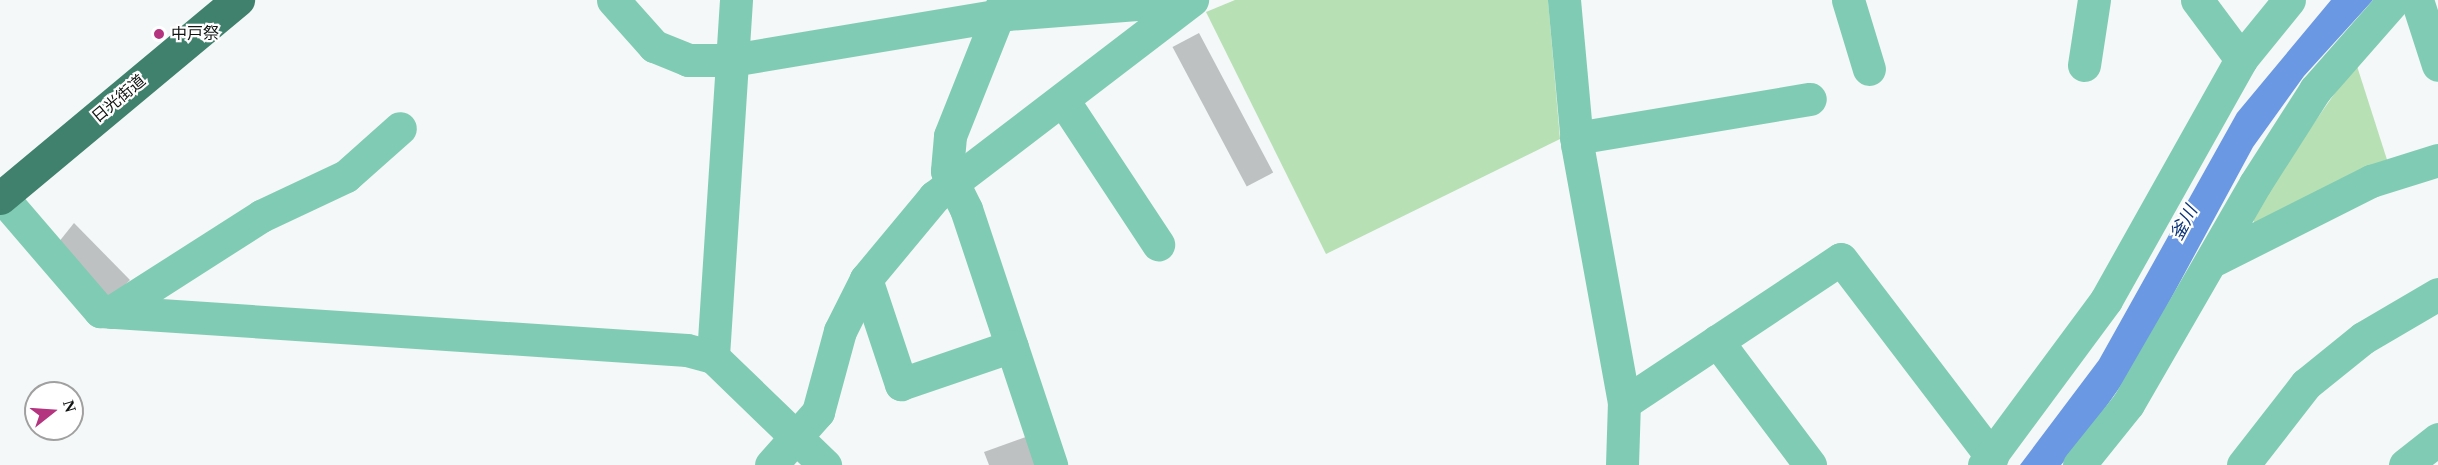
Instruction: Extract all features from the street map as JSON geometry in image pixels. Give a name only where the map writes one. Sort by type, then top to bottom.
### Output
[{"type":"highway","name":"日光街道","points":[[1,197],[238,0]]},
{"type":"street","points":[[614,0],[654,46],[688,60],[732,60],[1004,7],[1191,0]]},
{"type":"street","points":[[713,357],[736,0]]},
{"type":"street","points":[[771,465],[799,438],[818,412],[840,331],[866,279],[934,197],[953,186],[1191,0]]},
{"type":"street","points":[[1564,0],[1576,138],[1624,403],[1619,464]]},
{"type":"street","points":[[1848,0],[1869,69]]},
{"type":"street","points":[[2084,64],[2094,0]]},
{"type":"street","points":[[2197,0],[2241,59]]},
{"type":"street","points":[[1624,403],[1841,259],[1988,461],[2106,300],[2241,59],[2289,0]]},
{"type":"street","points":[[2079,465],[2128,405],[2216,259],[2254,184],[2315,90],[2394,0]]},
{"type":"street","points":[[2417,0],[2438,65]]},
{"type":"street","points":[[1004,7],[950,136],[945,157],[953,186],[966,209],[1051,465]]},
{"type":"street","points":[[1576,138],[1810,99]]},
{"type":"street","points":[[1063,100],[1158,244]]},
{"type":"street","points":[[111,312],[261,216],[346,176],[400,129]]},
{"type":"street","points":[[2216,259],[2371,180],[2438,160]]},
{"type":"street","points":[[1,197],[100,311],[687,350],[713,357],[825,465]]},
{"type":"street","points":[[866,279],[901,384],[1012,346]]},
{"type":"street","points":[[2243,465],[2307,384],[2363,338],[2438,294]]},
{"type":"street","points":[[1717,341],[1810,465]]},
{"type":"street","points":[[2405,465],[2438,439]]},
{"type":"green space","points":[[1235,0],[1548,0],[1560,139],[1326,254],[1206,12]]},
{"type":"green space","points":[[2356,63],[2389,166],[2254,223],[2253,210]]},
{"type":"water","name":"釜川","points":[[2331,0],[2373,0],[2304,76],[2253,147],[2134,367],[2089,431],[2061,465],[2020,465],[2099,360],[2237,113]]},
{"type":"building","points":[[1199,33],[1273,173],[1247,187],[1173,47]]},
{"type":"building","points":[[74,223],[130,280],[111,299],[54,248]]},
{"type":"building","points":[[1034,434],[1044,465],[989,465],[984,452]]},
{"type":"place","name":"中戸祭","points":[[159,34]]}]
